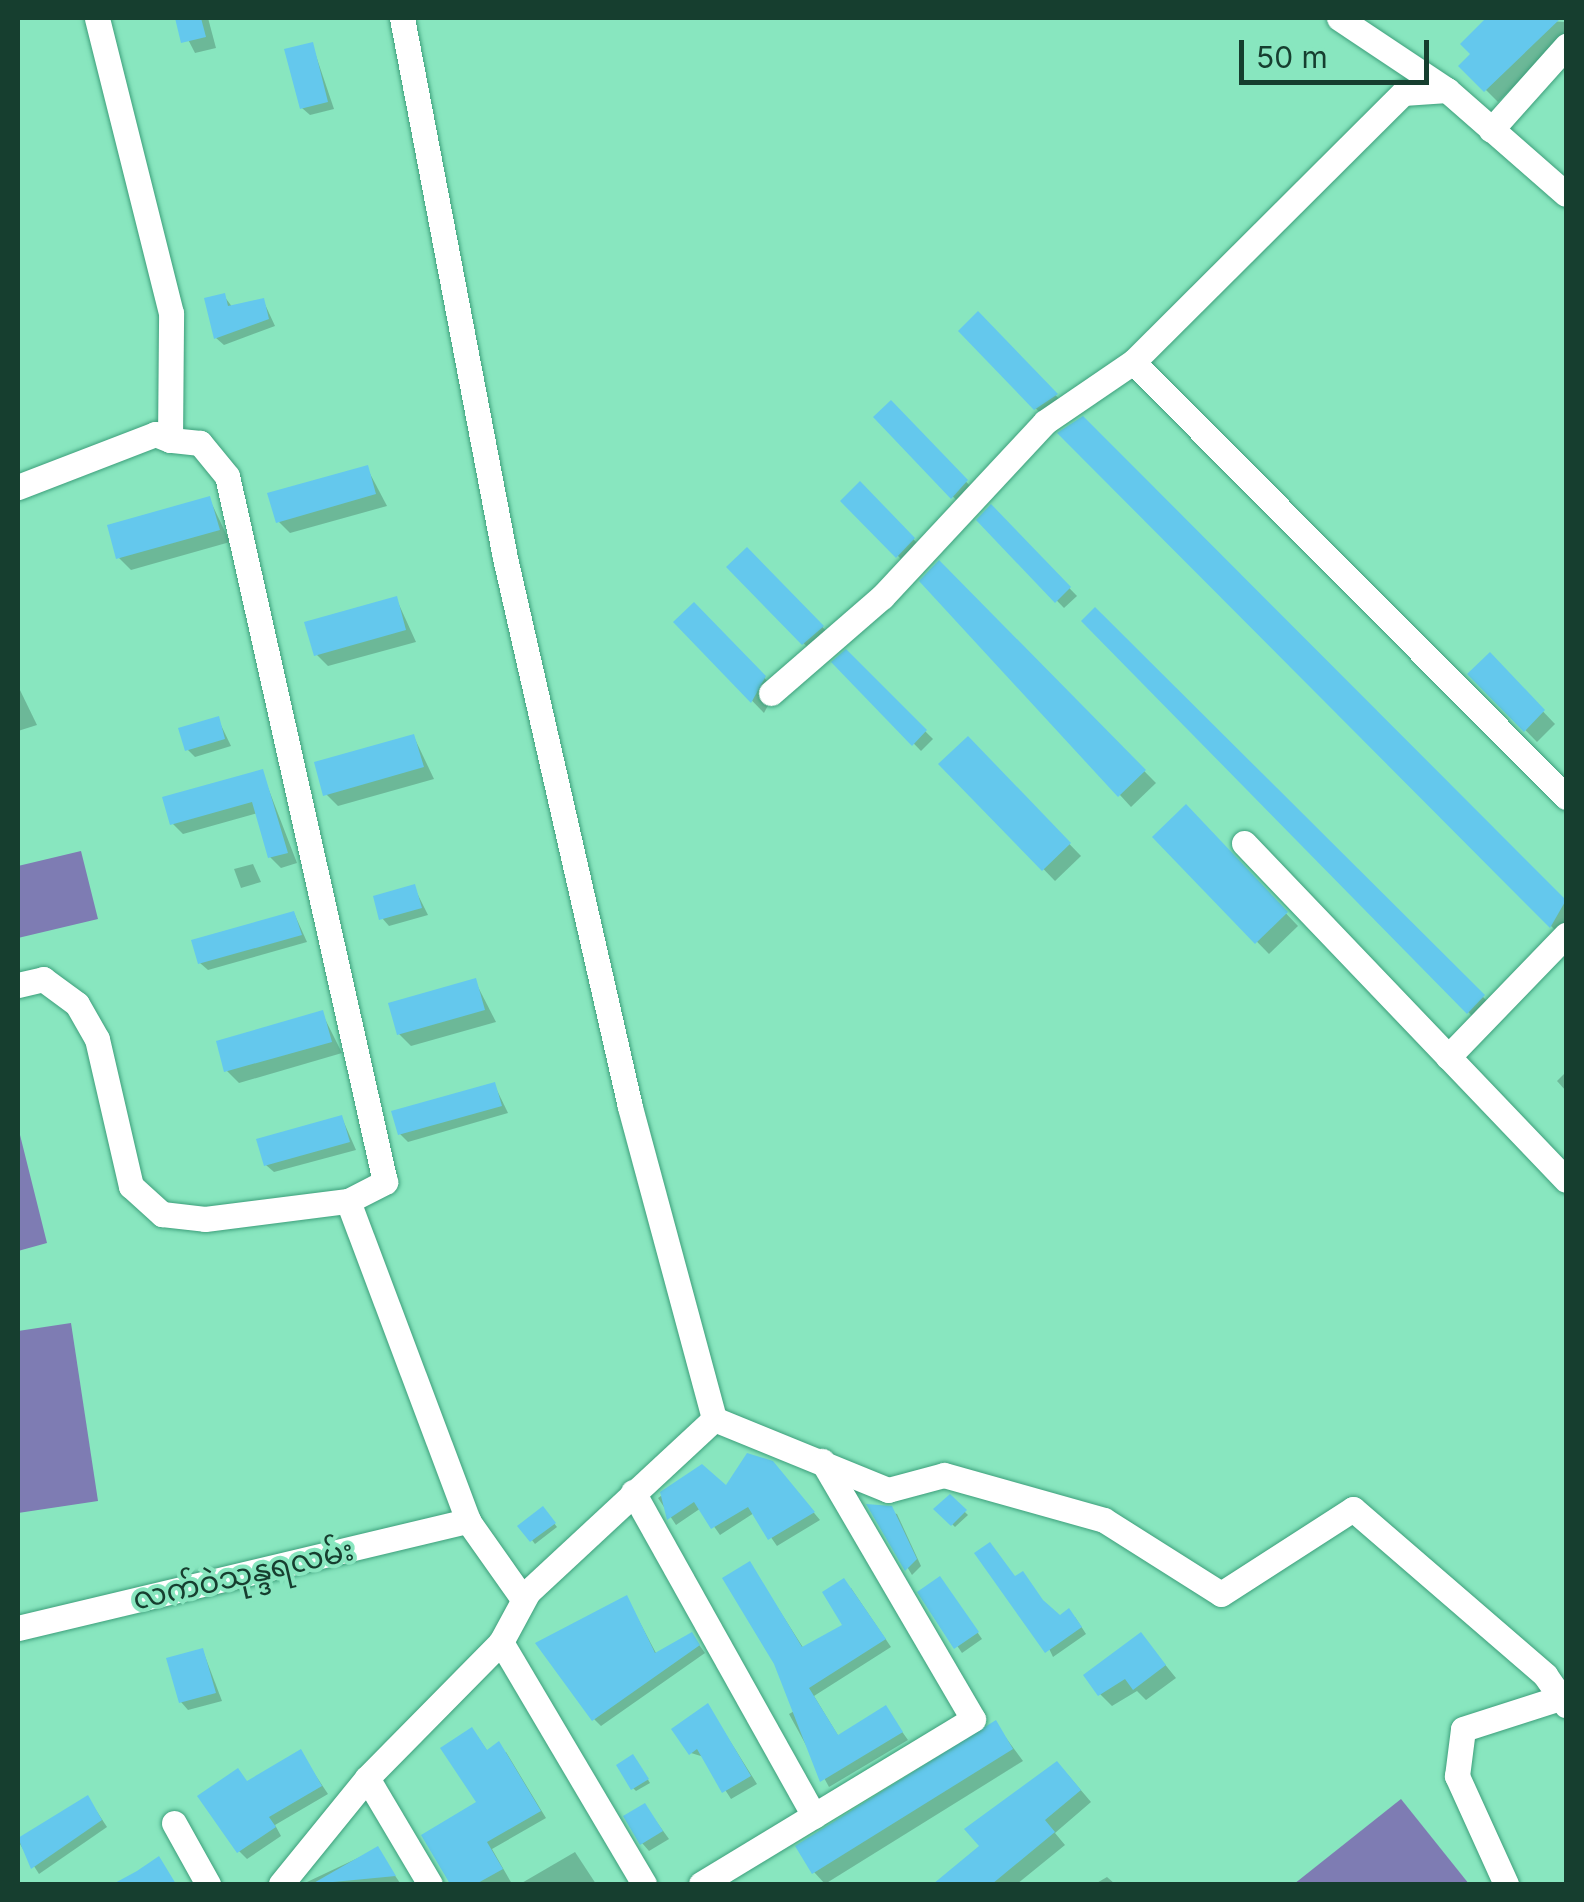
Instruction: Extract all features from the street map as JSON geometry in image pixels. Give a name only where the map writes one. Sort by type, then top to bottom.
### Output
[{"type":"street","points":[[97,18],[172,313],[170,440]]},
{"type":"street","points":[[402,18],[505,558],[630,1107],[714,1419]]},
{"type":"street","points":[[1339,18],[1448,90],[1566,194]]},
{"type":"street","points":[[1491,130],[1566,46]]},
{"type":"street","points":[[771,694],[882,597],[1045,422],[1134,362],[1403,93],[1448,90]]},
{"type":"street","points":[[1134,362],[1566,798]]},
{"type":"street","points":[[18,487],[155,434],[170,440],[200,442],[231,495],[385,1182],[348,1201],[205,1219],[162,1214],[131,1186],[96,1038],[77,1004],[43,979],[18,984]]},
{"type":"street","points":[[1244,843],[1566,1180]]},
{"type":"street","points":[[1448,1057],[1566,935]]},
{"type":"street","points":[[348,1201],[468,1521],[524,1599]]},
{"type":"street","points":[[714,1419],[888,1490],[944,1474],[1104,1520],[1220,1594],[1353,1510],[1545,1675],[1564,1701],[1463,1729],[1456,1776],[1506,1884]]},
{"type":"street","points":[[281,1884],[367,1778],[501,1642],[524,1599],[714,1419]]},
{"type":"street","points":[[702,1884],[973,1719],[822,1461]]},
{"type":"street","points":[[633,1492],[814,1816]]},
{"type":"street","name":"လက်ဝဲသုန္ဒရလမ်း","points":[[18,1628],[468,1521]]},
{"type":"street","points":[[501,1642],[644,1884]]},
{"type":"street","points":[[367,1778],[430,1884]]},
{"type":"street","points":[[174,1822],[208,1884]]},
{"type":"shaded area","points":[[81,851],[98,919],[18,938],[18,866]]},
{"type":"shaded area","points":[[18,1127],[47,1243],[18,1251]]},
{"type":"shaded area","points":[[71,1323],[98,1501],[18,1513],[18,1331]]},
{"type":"shaded area","points":[[1401,1799],[1469,1884],[1294,1884]]},
{"type":"building","points":[[175,18],[201,18],[206,37],[181,43]]},
{"type":"building","points":[[1486,18],[1561,18],[1484,92],[1458,66],[1470,54],[1460,44]]},
{"type":"building","points":[[313,42],[328,102],[300,109],[284,49]]},
{"type":"building","points":[[225,293],[228,306],[264,298],[269,319],[214,339],[204,298]]},
{"type":"building","points":[[978,311],[1058,394],[1034,410],[958,331]]},
{"type":"building","points":[[891,400],[968,480],[951,499],[873,417]]},
{"type":"building","points":[[1083,416],[1566,900],[1550,928],[1057,433]]},
{"type":"building","points":[[368,465],[376,494],[276,523],[267,493]]},
{"type":"building","points":[[860,481],[915,538],[896,558],[840,501]]},
{"type":"building","points":[[210,496],[220,530],[116,559],[107,525]]},
{"type":"building","points":[[991,504],[1071,587],[1055,603],[976,520]]},
{"type":"building","points":[[747,547],[824,626],[802,645],[726,567]]},
{"type":"building","points":[[939,560],[1146,770],[1118,797],[919,581]]},
{"type":"building","points":[[397,596],[406,630],[314,656],[304,622]]},
{"type":"building","points":[[694,602],[766,676],[751,703],[673,622]]},
{"type":"building","points":[[1095,607],[1485,995],[1467,1014],[1081,621]]},
{"type":"building","points":[[846,649],[927,730],[912,746],[831,662]]},
{"type":"building","points":[[1490,652],[1545,710],[1524,732],[1467,674]]},
{"type":"building","points":[[219,716],[225,739],[185,751],[178,728]]},
{"type":"building","points":[[414,734],[424,767],[323,796],[314,762]]},
{"type":"building","points":[[968,736],[1071,843],[1042,871],[938,764]]},
{"type":"building","points":[[263,769],[288,853],[268,858],[252,802],[170,825],[162,797]]},
{"type":"building","points":[[1186,804],[1288,912],[1255,944],[1152,837]]},
{"type":"building","points":[[415,884],[422,908],[379,920],[373,896]]},
{"type":"building","points":[[294,911],[302,935],[198,964],[191,940]]},
{"type":"building","points":[[476,978],[485,1010],[397,1035],[388,1003]]},
{"type":"building","points":[[323,1010],[332,1042],[224,1072],[216,1041]]},
{"type":"building","points":[[495,1082],[502,1106],[398,1135],[391,1111]]},
{"type":"building","points":[[342,1115],[350,1142],[264,1166],[256,1139]]},
{"type":"building","points":[[747,1453],[773,1461],[815,1512],[768,1540],[748,1507],[711,1529],[694,1502],[667,1520],[660,1492],[702,1464],[726,1485]]},
{"type":"building","points":[[950,1494],[967,1510],[951,1526],[933,1509]]},
{"type":"building","points":[[866,1504],[892,1506],[917,1559],[905,1571]]},
{"type":"building","points":[[543,1506],[556,1523],[530,1542],[517,1526]]},
{"type":"building","points":[[990,1542],[1015,1576],[1023,1571],[1043,1600],[1060,1615],[1069,1608],[1082,1627],[1045,1653],[974,1553]]},
{"type":"building","points":[[750,1561],[802,1647],[842,1625],[822,1592],[844,1578],[886,1639],[809,1688],[838,1735],[886,1705],[903,1732],[820,1782],[774,1664],[722,1578]]},
{"type":"building","points":[[940,1576],[979,1632],[954,1649],[917,1592]]},
{"type":"building","points":[[627,1595],[655,1653],[692,1632],[700,1645],[592,1721],[535,1643]]},
{"type":"building","points":[[1141,1632],[1166,1665],[1133,1690],[1125,1679],[1098,1696],[1083,1675]]},
{"type":"building","points":[[203,1648],[216,1693],[179,1703],[166,1658]]},
{"type":"building","points":[[708,1703],[751,1776],[722,1793],[697,1749],[689,1755],[671,1729]]},
{"type":"building","points":[[996,1720],[1013,1749],[812,1874],[795,1846]]},
{"type":"building","points":[[472,1727],[487,1750],[499,1741],[541,1811],[487,1842],[503,1869],[476,1884],[450,1884],[421,1835],[476,1802],[440,1748]]},
{"type":"building","points":[[301,1749],[322,1786],[269,1817],[276,1827],[237,1853],[197,1796],[238,1768],[247,1781]]},
{"type":"building","points":[[633,1754],[649,1779],[631,1790],[616,1765]]},
{"type":"building","points":[[1057,1761],[1081,1790],[1045,1820],[1055,1832],[992,1884],[933,1884],[979,1846],[964,1829]]},
{"type":"building","points":[[88,1795],[102,1820],[31,1869],[18,1838]]},
{"type":"building","points":[[645,1803],[663,1831],[640,1845],[623,1816]]},
{"type":"building","points":[[378,1846],[396,1876],[312,1884]]},
{"type":"building","points":[[159,1856],[176,1884],[113,1884],[137,1871]]}]
